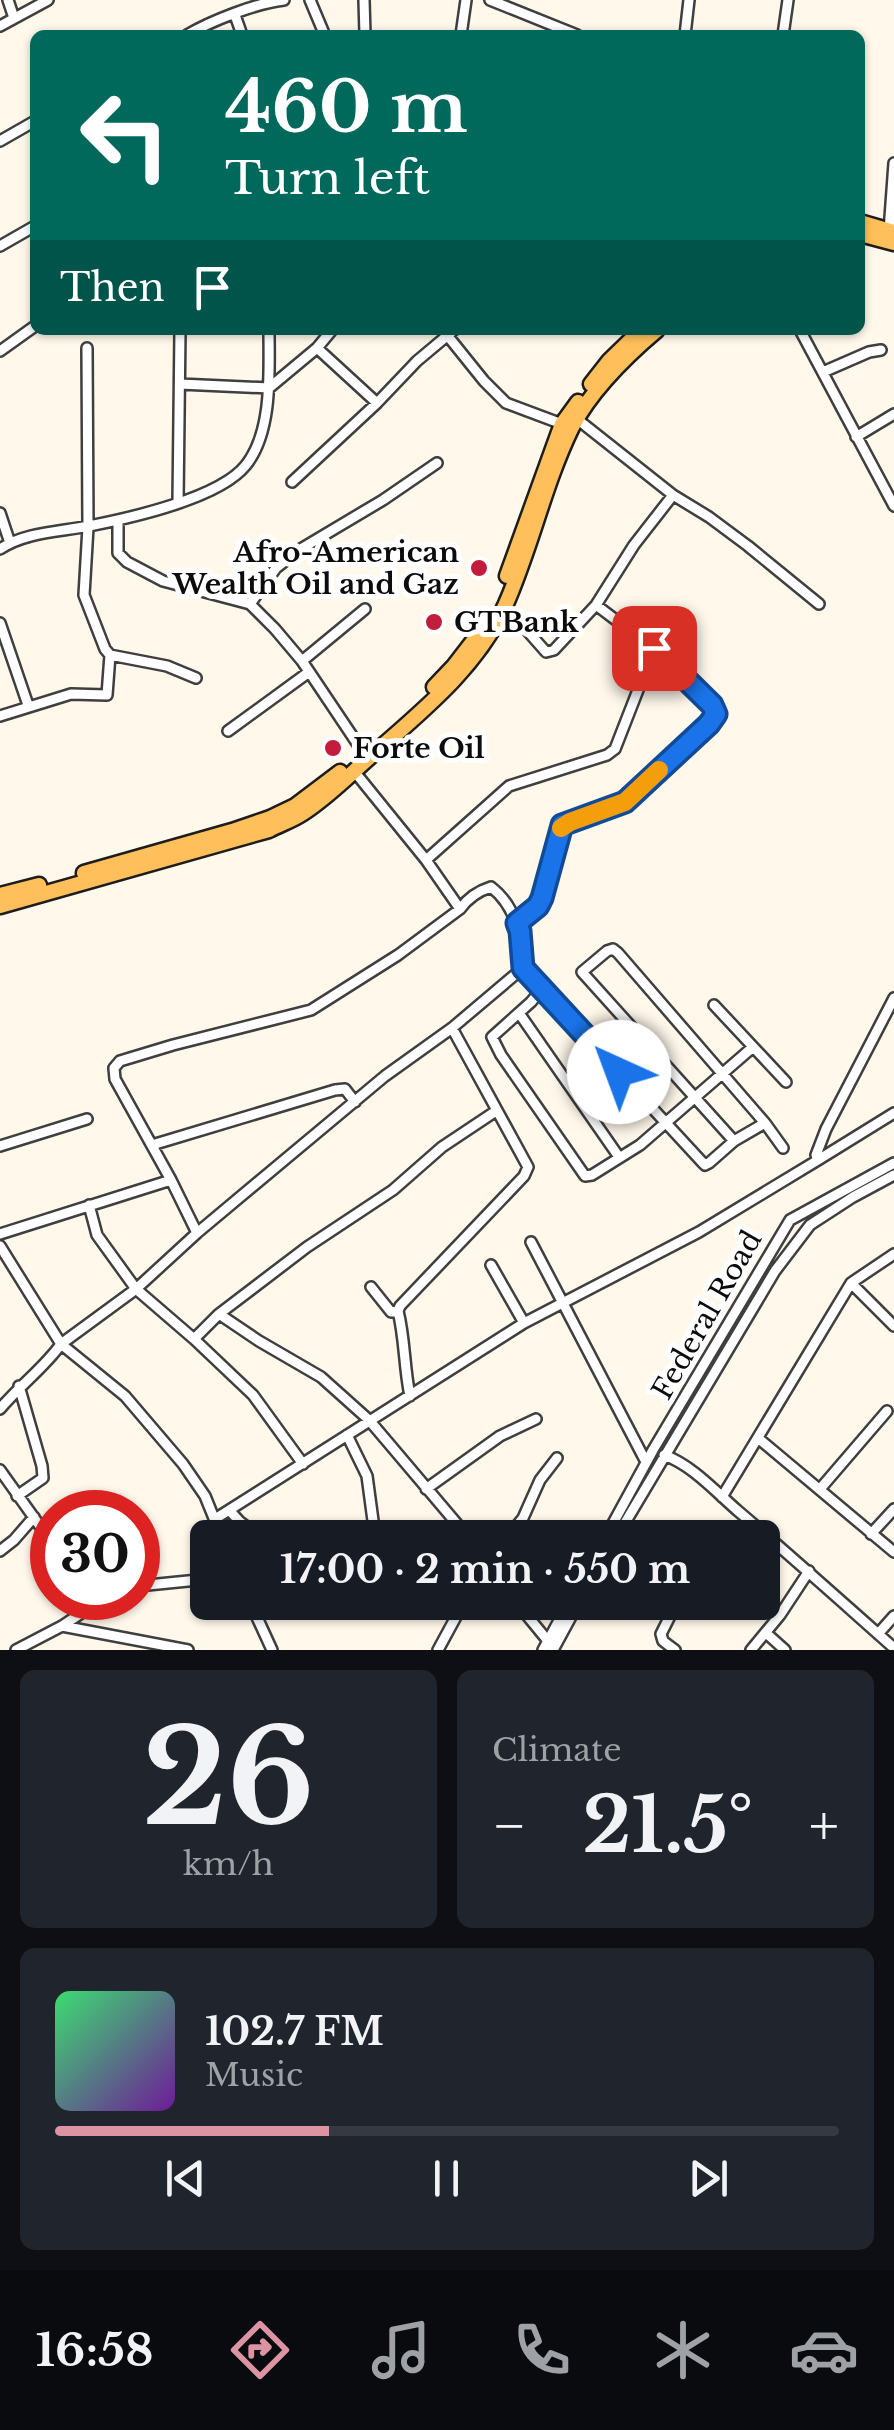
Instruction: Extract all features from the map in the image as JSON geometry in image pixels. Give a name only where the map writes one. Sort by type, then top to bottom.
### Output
[{"type":"main road","points":[[865,224],[892,235]]},
{"type":"main road","points":[[865,234],[892,235]]},
{"type":"main road","points":[[0,895],[270,818],[320,789],[411,711],[480,632],[499,599],[555,469],[570,422],[609,361],[636,335]]},
{"type":"main road","points":[[570,422],[651,335]]},
{"type":"main road","points":[[0,906],[269,830],[326,796],[452,682],[474,657],[503,610],[536,510]]},
{"type":"street","points":[[8,0],[14,18]]},
{"type":"street","points":[[0,26],[48,0]]},
{"type":"street","points":[[196,30],[284,0]]},
{"type":"street","points":[[310,0],[323,30]]},
{"type":"street","points":[[364,0],[365,30]]},
{"type":"street","points":[[461,30],[466,0]]},
{"type":"street","points":[[490,0],[550,29]]},
{"type":"street","points":[[686,30],[689,0]]},
{"type":"street","points":[[783,30],[788,0]]},
{"type":"street","points":[[235,15],[240,30]]},
{"type":"street","points":[[0,142],[30,125]]},
{"type":"street","points":[[892,235],[894,163]]},
{"type":"street","points":[[0,246],[30,229]]},
{"type":"street","points":[[0,351],[30,330]]},
{"type":"street","points":[[178,502],[180,335]]},
{"type":"street","points":[[0,549],[32,536],[118,520],[227,482],[246,466],[264,424],[270,335]]},
{"type":"street","points":[[180,384],[268,388],[328,335]]},
{"type":"street","points":[[292,482],[449,335]]},
{"type":"street","points":[[452,335],[484,381],[506,403],[570,422],[709,517],[818,604]]},
{"type":"street","points":[[803,335],[894,506]]},
{"type":"street","points":[[0,716],[71,694],[108,694],[110,656],[84,595],[88,526],[86,348]]},
{"type":"street","points":[[316,348],[377,403]]},
{"type":"street","points":[[823,372],[881,350]]},
{"type":"street","points":[[856,437],[894,414]]},
{"type":"street","points":[[250,604],[276,568],[299,550],[438,462]]},
{"type":"street","points":[[503,610],[550,652],[596,605],[673,495]]},
{"type":"street","points":[[0,514],[10,543]]},
{"type":"street","points":[[118,520],[118,553],[127,562],[163,581],[250,604],[302,661],[363,752]]},
{"type":"street","points":[[517,923],[542,898],[562,825],[625,802],[716,714],[712,705],[654,648],[596,605]]},
{"type":"street","points":[[302,661],[365,608]]},
{"type":"street","points":[[0,623],[28,706]]},
{"type":"street","points":[[426,860],[508,786],[607,755],[615,749],[654,648]]},
{"type":"street","points":[[110,656],[167,666],[196,678]]},
{"type":"street","points":[[228,732],[309,672]]},
{"type":"street","points":[[354,770],[460,909]]},
{"type":"street","points":[[197,1232],[114,1068],[120,1061],[172,1045],[311,1010],[398,955],[460,909],[466,900],[491,887],[517,923],[523,968],[705,1165],[765,1122]]},
{"type":"street","points":[[734,1141],[582,972],[608,951],[618,953],[765,1122],[783,1148]]},
{"type":"street","points":[[0,1408],[60,1344],[136,1290],[197,1232],[523,968]]},
{"type":"street","points":[[542,989],[492,1037],[584,1176],[640,1145],[753,1047]]},
{"type":"street","points":[[818,1160],[816,1154],[826,1129],[894,998]]},
{"type":"street","points":[[714,1005],[786,1082]]},
{"type":"street","points":[[520,1013],[619,1157]]},
{"type":"street","points":[[410,1396],[398,1311],[406,1298],[524,1176],[528,1166],[452,1028]]},
{"type":"street","points":[[152,1145],[336,1090],[345,1090],[355,1102]]},
{"type":"street","points":[[194,1339],[219,1314],[306,1247],[393,1190],[442,1147],[496,1110]]},
{"type":"street","points":[[0,1246],[60,1344],[124,1396],[183,1464],[215,1519],[524,1324],[699,1232],[894,1113]]},
{"type":"street","points":[[0,1146],[87,1120]]},
{"type":"street","name":"Federal Road","points":[[615,1520],[790,1220],[894,1163]]},
{"type":"street","name":"Federal Road","points":[[627,1520],[775,1271],[810,1224],[894,1175]]},
{"type":"street","points":[[0,1234],[171,1180]]},
{"type":"street","points":[[90,1205],[97,1236],[136,1290],[253,1395],[303,1464]]},
{"type":"street","points":[[530,1242],[646,1462]]},
{"type":"street","points":[[722,1497],[850,1282],[894,1254]]},
{"type":"street","points":[[491,1265],[524,1324]]},
{"type":"street","points":[[850,1282],[894,1326]]},
{"type":"street","points":[[371,1287],[386,1308],[398,1311]]},
{"type":"street","points":[[219,1314],[321,1377],[370,1420],[453,1520]]},
{"type":"street","points":[[734,1316],[745,1322]]},
{"type":"street","points":[[17,1496],[43,1478],[19,1386]]},
{"type":"street","points":[[820,1489],[887,1410]]},
{"type":"street","points":[[426,1489],[500,1436],[536,1419]]},
{"type":"street","points":[[347,1435],[367,1476],[373,1520]]},
{"type":"street","points":[[758,1438],[894,1552]]},
{"type":"street","points":[[664,1456],[680,1462],[722,1497],[894,1648]]},
{"type":"street","points":[[522,1520],[540,1480],[557,1458]]},
{"type":"street","points":[[0,1470],[30,1512]]},
{"type":"street","points":[[871,1534],[894,1509]]},
{"type":"street","points":[[229,1510],[238,1520]]},
{"type":"street","points":[[0,1552],[30,1522]]},
{"type":"street","points":[[751,1650],[808,1571]]},
{"type":"street","points":[[160,1584],[190,1581]]},
{"type":"street","points":[[878,1634],[894,1616]]},
{"type":"street","points":[[16,1650],[71,1620]]},
{"type":"street","points":[[258,1620],[272,1650]]},
{"type":"street","points":[[438,1650],[454,1620]]},
{"type":"street","points":[[529,1620],[548,1647]]},
{"type":"street","points":[[548,1647],[561,1620]]},
{"type":"street","points":[[548,1647],[567,1620]]},
{"type":"street","points":[[668,1620],[661,1634],[675,1650]]},
{"type":"street","points":[[62,1626],[188,1650]]},
{"type":"street","points":[[766,1633],[785,1650]]},
{"type":"slow traffic","points":[[561,828],[625,802],[659,770]]},
{"type":"place","name":"Afro-American Wealth Oil and Gaz","points":[[479,568]]},
{"type":"place","name":"GTBank","points":[[434,622]]},
{"type":"place","name":"Forte Oil","points":[[333,748]]},
{"type":"route","points":[[619,1072],[523,968],[517,923],[542,898],[562,825],[625,802],[716,714],[712,705],[654,648]]}]
